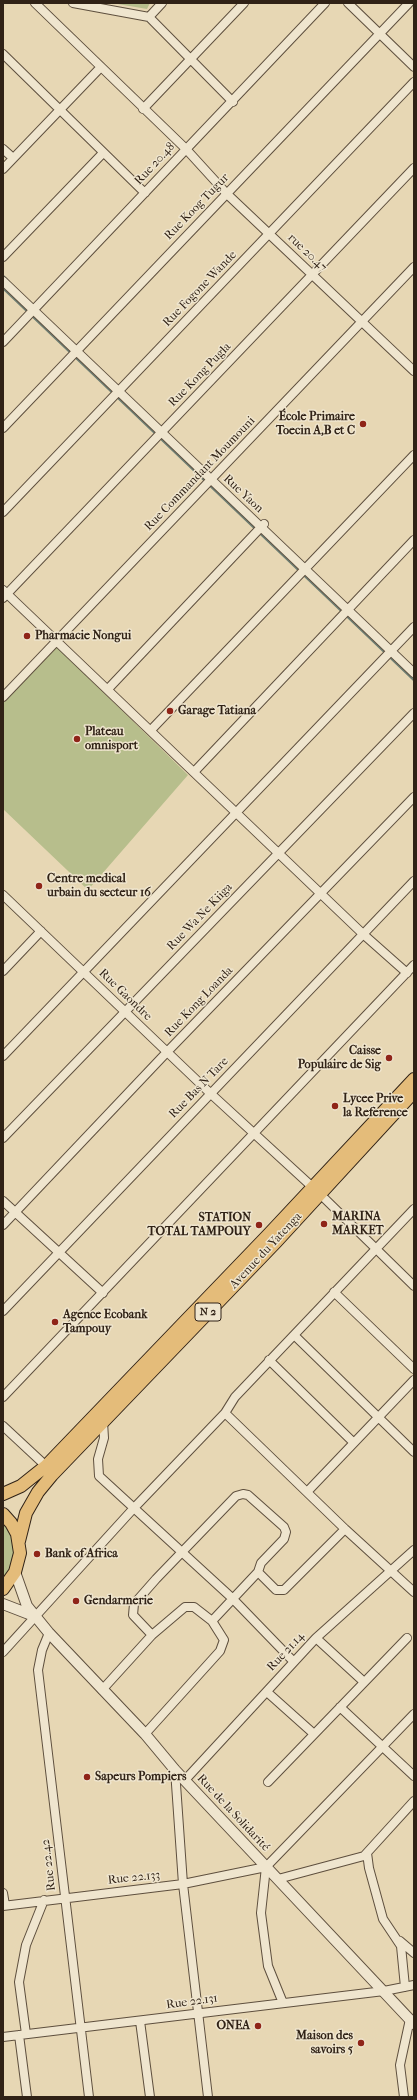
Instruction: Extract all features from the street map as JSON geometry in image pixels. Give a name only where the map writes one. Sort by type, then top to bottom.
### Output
[{"type":"main road","name":"Avenue du Yatenga","points":[[316,1191],[414,1079]]},
{"type":"main road","name":"Avenue du Yatenga","points":[[3,1494],[33,1478],[128,1388],[316,1191],[414,1092]]},
{"type":"main road","name":"Avenue du Yatenga","points":[[19,1541],[26,1513],[38,1492],[52,1475],[103,1422],[128,1388]]},
{"type":"main road","name":"N 2","points":[[3,1514],[14,1528],[19,1541],[19,1560],[15,1572],[3,1590]]},
{"type":"street","name":"rue 20.47","points":[[35,3],[100,68],[186,149],[227,194],[414,372]]},
{"type":"street","points":[[73,3],[149,17],[190,61],[233,102]]},
{"type":"street","points":[[149,17],[162,3]]},
{"type":"street","points":[[143,109],[244,3]]},
{"type":"street","name":"Rue 20.48","points":[[3,342],[326,3]]},
{"type":"street","points":[[348,3],[414,67]]},
{"type":"street","name":"Rue Koog Tugur","points":[[3,428],[409,3]]},
{"type":"street","points":[[3,54],[61,109],[103,153],[145,193]]},
{"type":"street","points":[[3,169],[100,68]]},
{"type":"street","name":"Rue Fogone Wande","points":[[3,512],[414,82]]},
{"type":"street","points":[[3,149],[13,158]]},
{"type":"street","points":[[3,257],[103,153]]},
{"type":"street","name":"Rue Kong Pugla","points":[[4,594],[414,168]]},
{"type":"street","name":"Rue Commandant Moumouni","points":[[3,697],[414,267]]},
{"type":"street","name":"Rue Yaon","points":[[3,281],[211,480],[263,526],[306,570],[414,673]]},
{"type":"street","points":[[151,730],[306,570],[414,455]]},
{"type":"street","points":[[108,689],[263,526]]},
{"type":"street","points":[[194,772],[414,540]]},
{"type":"street","points":[[4,594],[57,640],[363,934],[407,973]]},
{"type":"street","points":[[3,1056],[414,627]]},
{"type":"street","name":"Rue Wa Ne Kiiga","points":[[3,1138],[414,713]]},
{"type":"street","name":"Rue Kong Loanda","points":[[3,1225],[167,1052],[414,797]]},
{"type":"street","name":"Rue Bas N Tare","points":[[3,1311],[414,881]]},
{"type":"street","name":"Rue Gaondre","points":[[3,895],[210,1093],[316,1191],[414,1286]]},
{"type":"street","points":[[3,971],[41,931]]},
{"type":"street","points":[[3,1397],[414,965]]},
{"type":"street","points":[[3,1200],[103,1293]]},
{"type":"street","points":[[3,1652],[133,1509],[225,1413],[235,1397],[269,1360],[414,1209]]},
{"type":"street","points":[[334,1292],[414,1369]]},
{"type":"street","points":[[294,1335],[414,1452]]},
{"type":"street","points":[[269,1360],[353,1442]]},
{"type":"street","points":[[307,1492],[353,1442],[414,1380]]},
{"type":"street","points":[[225,1413],[345,1529],[414,1592]]},
{"type":"street","points":[[103,1422],[104,1438],[98,1459],[99,1476],[133,1509],[232,1598],[294,1661]]},
{"type":"street","points":[[3,1426],[46,1466]]},
{"type":"street","points":[[152,1635],[133,1615],[132,1610],[134,1604],[236,1496],[243,1494],[248,1495],[284,1527],[286,1532],[284,1539],[261,1563],[258,1572],[232,1598],[212,1622]]},
{"type":"street","points":[[258,1572],[276,1590],[284,1590],[345,1529]]},
{"type":"street","name":"Rue 21.14","points":[[185,1780],[316,1638],[414,1550]]},
{"type":"street","name":"Rue de la Solidarité","points":[[15,1572],[27,1606],[50,1633],[145,1734],[175,1770],[412,2022]]},
{"type":"street","name":"Rue de la Solidarité","points":[[3,1604],[36,1617]]},
{"type":"street","points":[[102,1690],[152,1635],[185,1607],[194,1607],[212,1622],[224,1640],[220,1651],[145,1734]]},
{"type":"street","name":"Rue 22.42","points":[[50,1633],[42,1650],[38,1670],[82,2028],[89,2097]]},
{"type":"street","points":[[316,1638],[364,1682]]},
{"type":"street","points":[[268,1782],[407,1638]]},
{"type":"street","points":[[267,1692],[314,1734]]},
{"type":"street","points":[[340,1707],[414,1776]]},
{"type":"street","points":[[283,2003],[268,1966],[261,1913],[266,1867],[414,1714]]},
{"type":"street","points":[[175,1770],[184,1884],[208,2097]]},
{"type":"street","points":[[278,1879],[358,1859],[367,1853],[414,1801]]},
{"type":"street","points":[[367,1853],[369,1868],[383,1919],[399,1941],[414,1953]]},
{"type":"street","name":"Rue 22.133","points":[[4,1906],[184,1884],[266,1867]]},
{"type":"street","points":[[3,1893],[4,1906]]},
{"type":"street","points":[[27,2097],[19,1982],[26,1945],[44,1900]]},
{"type":"street","points":[[399,1941],[405,1987]]},
{"type":"street","name":"Rue 22.131","points":[[3,2037],[140,2022],[198,2013],[384,1991],[414,1985]]},
{"type":"street","points":[[140,2022],[150,2097]]},
{"type":"street","points":[[404,2097],[400,2056],[412,2022]]},
{"type":"green space","points":[[112,3],[150,3],[147,9]]},
{"type":"green space","name":"Plateau omnisport","points":[[57,647],[188,775],[88,890],[3,809],[3,703]]},
{"type":"green space","points":[[3,1521],[12,1537],[14,1551],[12,1565],[3,1582]]},
{"type":"waterway","points":[[3,276],[7,280]]},
{"type":"waterway","points":[[3,288],[414,680]]},
{"type":"place","name":"École Primaire Toecin A,B et C","points":[[363,424]]},
{"type":"place","name":"Pharmacie Nongui","points":[[27,636]]},
{"type":"place","name":"Garage Tatiana","points":[[170,711]]},
{"type":"place","name":"Plateau omnisport","points":[[77,739]]},
{"type":"place","name":"Centre medical urbain du secteur 16","points":[[39,886]]},
{"type":"place","name":"Caisse Populaire de Sig","points":[[389,1058]]},
{"type":"place","name":"Lycee Prive la Reference","points":[[335,1106]]},
{"type":"place","name":"MARINA MARKET","points":[[324,1224]]},
{"type":"place","name":"STATION TOTAL TAMPOUY","points":[[259,1225]]},
{"type":"place","name":"Agence Ecobank Tampouy","points":[[55,1322]]},
{"type":"place","name":"Bank of Africa","points":[[37,1554]]},
{"type":"place","name":"Gendarmerie","points":[[76,1601]]},
{"type":"place","name":"Sapeurs Pompiers","points":[[87,1777]]},
{"type":"place","name":"ONEA","points":[[258,2026]]},
{"type":"place","name":"Maison des savoirs 5","points":[[361,2043]]}]
